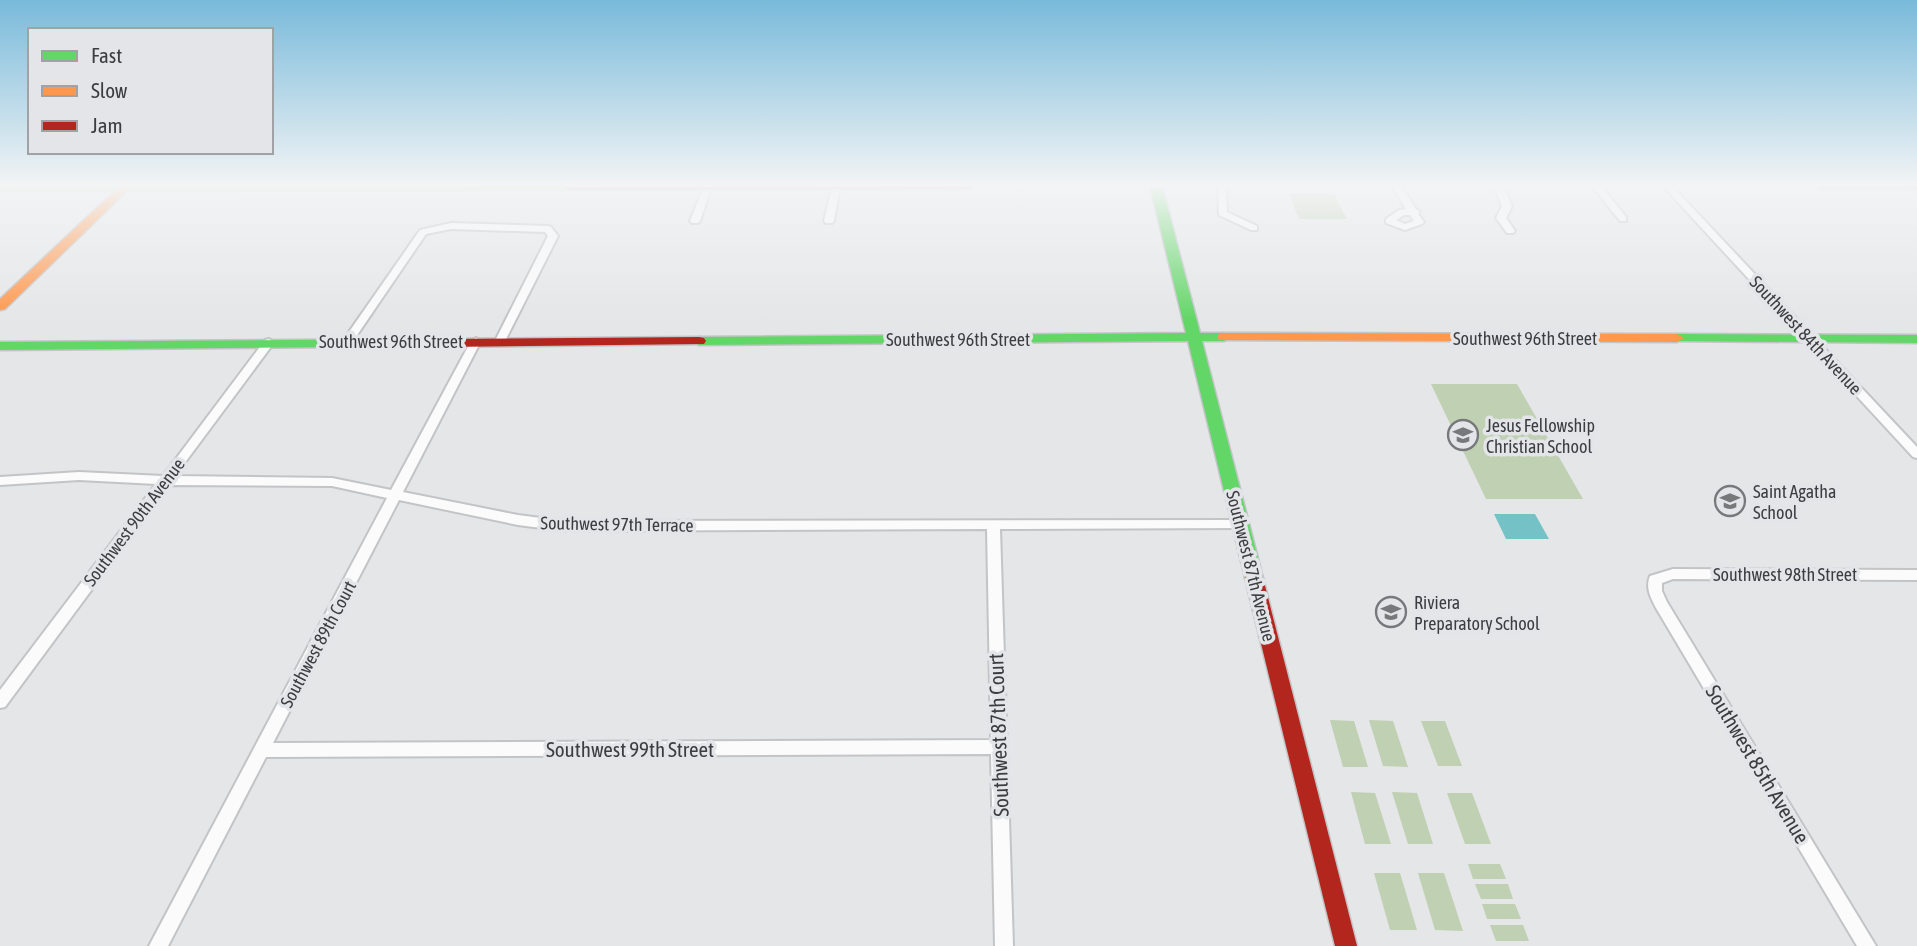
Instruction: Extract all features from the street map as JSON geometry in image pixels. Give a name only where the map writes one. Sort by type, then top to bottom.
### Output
[{"type":"street","points":[[0,306],[81,230]]},
{"type":"street","points":[[346,342],[416,239],[429,230]]},
{"type":"street","points":[[500,341],[553,236],[551,230]]},
{"type":"street","name":"Southwest 87th Avenue","points":[[1167,230],[1346,946]]},
{"type":"street","name":"Southwest 84th Avenue","points":[[1708,230],[1912,444],[1917,454]]},
{"type":"street","name":"Southwest 96th Street","points":[[0,346],[269,342],[1193,338],[1917,339]]},
{"type":"street","name":"Southwest 89th Court","points":[[158,946],[476,341]]},
{"type":"street","name":"Southwest 90th Avenue","points":[[0,702],[269,342]]},
{"type":"street","name":"Southwest 97th Terrace","points":[[0,481],[69,476],[165,481],[332,482],[564,526],[1240,523]]},
{"type":"street","name":"Southwest 87th Court","points":[[993,524],[1004,946]]},
{"type":"street","name":"Southwest 98th Street","points":[[1656,580],[1673,574],[1917,575]]},
{"type":"street","name":"Southwest 85th Avenue","points":[[1656,580],[1655,592],[1661,604],[1867,946]]},
{"type":"street","name":"Southwest 99th Street","points":[[261,750],[999,747]]},
{"type":"green space","points":[[1431,384],[1517,384],[1583,499],[1486,499]]},
{"type":"green space","points":[[1330,720],[1354,721],[1368,767],[1343,767]]},
{"type":"green space","points":[[1369,720],[1393,721],[1408,767],[1383,766]]},
{"type":"green space","points":[[1421,721],[1445,721],[1462,766],[1438,766]]},
{"type":"green space","points":[[1351,792],[1375,793],[1391,844],[1365,844]]},
{"type":"green space","points":[[1392,792],[1417,793],[1433,844],[1408,844]]},
{"type":"green space","points":[[1447,793],[1472,793],[1491,844],[1465,844]]},
{"type":"green space","points":[[1468,864],[1500,864],[1506,879],[1473,879]]},
{"type":"green space","points":[[1374,873],[1400,873],[1417,930],[1390,930]]},
{"type":"green space","points":[[1418,873],[1444,873],[1463,931],[1435,930]]},
{"type":"green space","points":[[1475,884],[1508,884],[1513,899],[1481,899]]},
{"type":"green space","points":[[1482,904],[1515,904],[1521,919],[1487,919]]},
{"type":"green space","points":[[1490,925],[1523,925],[1529,941],[1496,941]]},
{"type":"water","points":[[1494,514],[1535,514],[1549,539],[1506,539]]},
{"type":"traffic: fast","points":[[1167,230],[1254,578]]},
{"type":"traffic: fast","points":[[699,341],[1224,337]]},
{"type":"traffic: fast","points":[[1677,338],[1917,339]]},
{"type":"traffic: fast","points":[[0,346],[444,343]]},
{"type":"traffic: slow","points":[[0,306],[80,230]]},
{"type":"traffic: slow","points":[[1224,337],[1677,338]]},
{"type":"traffic: jam","points":[[444,343],[699,341]]},
{"type":"traffic: jam","points":[[1254,578],[1346,946]]},
{"type":"place","name":"Jesus Fellowship Christian School","points":[[1463,435]]},
{"type":"place","name":"Saint Agatha School","points":[[1730,501]]},
{"type":"place","name":"Riviera Preparatory School","points":[[1391,612]]}]
